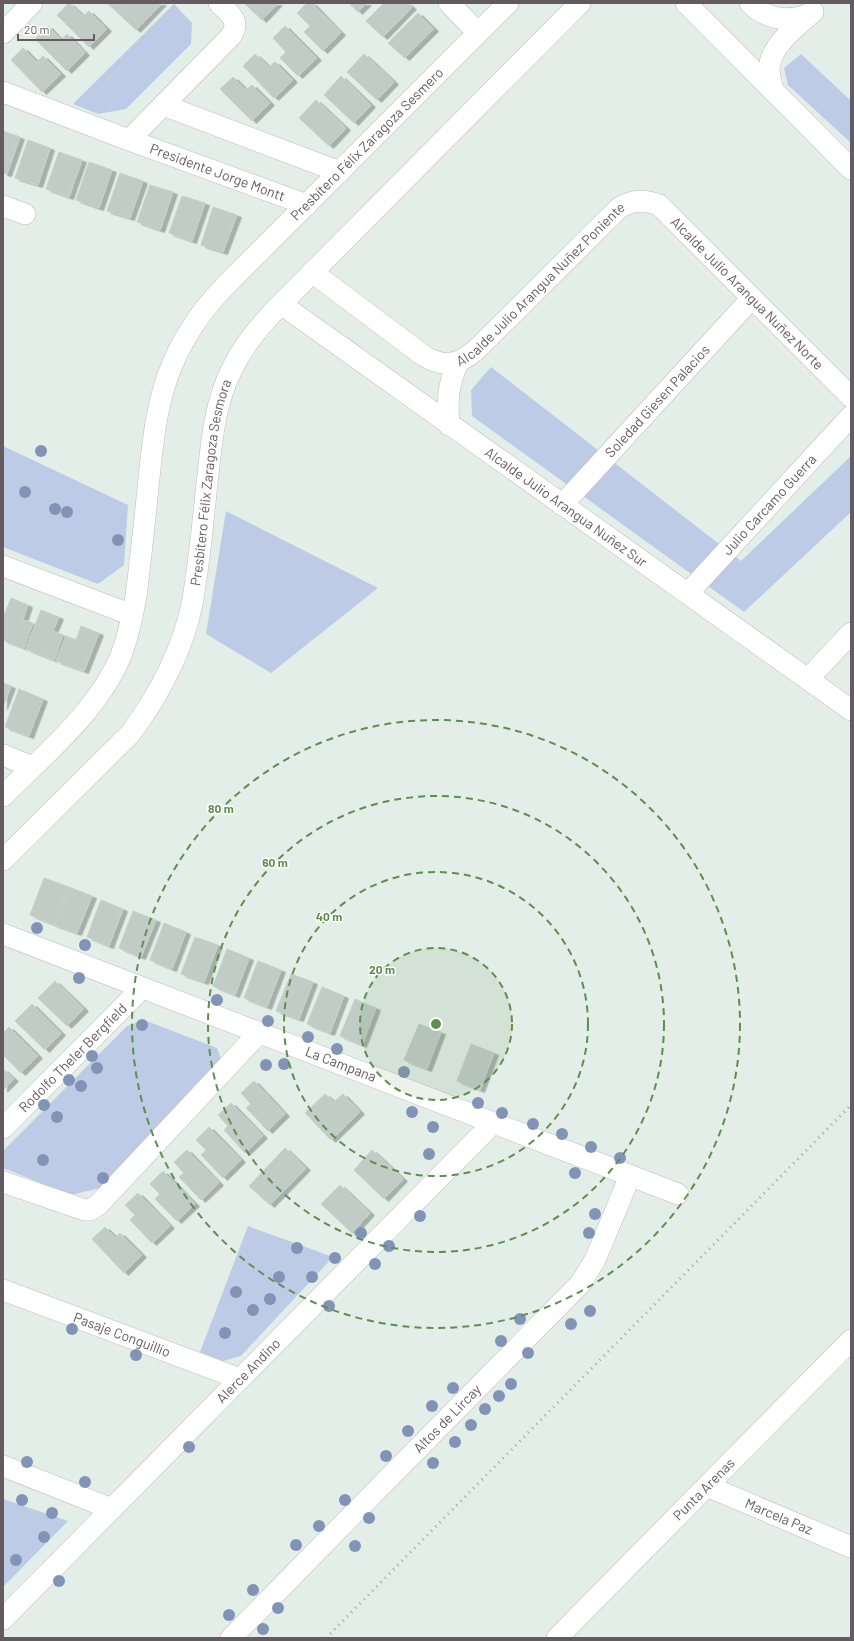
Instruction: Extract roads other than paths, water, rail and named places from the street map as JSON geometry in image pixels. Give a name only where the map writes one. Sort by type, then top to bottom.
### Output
[{"type":"street","points":[[3,33],[32,3]]},
{"type":"street","name":"Presidente Jorge Montt","points":[[129,140],[234,31],[234,20],[219,3]]},
{"type":"street","points":[[449,3],[478,33]]},
{"type":"street","name":"Presbítero Félix Zaragoza Sesmero","points":[[132,615],[153,443],[167,378],[173,362],[191,329],[212,300],[225,286],[508,3]]},
{"type":"street","name":"Presbítero Félix Zaragoza Sesmora","points":[[3,860],[130,734],[146,713],[160,690],[183,636],[192,605],[197,573],[213,424],[221,396],[232,369],[245,347],[260,326],[312,272],[580,3]]},
{"type":"street","points":[[686,3],[851,169]]},
{"type":"street","points":[[750,3],[764,14],[784,20],[804,16],[817,7]]},
{"type":"street","points":[[774,91],[769,70],[772,56],[782,40],[817,7]]},
{"type":"street","name":"Presidente Jorge Montt","points":[[3,92],[306,205]]},
{"type":"street","points":[[163,105],[340,172]]},
{"type":"street","name":"Alcalde Julio Arangua Nuñez Norte","points":[[638,200],[649,201],[659,205],[851,397]]},
{"type":"street","name":"Alcalde Julio Arangua Nuñez Poniente","points":[[449,425],[448,392],[452,376],[458,362],[466,359],[476,350],[619,208],[638,200]]},
{"type":"street","points":[[3,206],[25,214]]},
{"type":"street","points":[[312,272],[424,356],[440,363],[458,362]]},
{"type":"street","name":"Soledad Giesen Palacios","points":[[562,505],[752,298]]},
{"type":"street","name":"Alcalde Julio Arangua Nuñez Sur","points":[[281,304],[851,710]]},
{"type":"street","name":"Julio Carcamo Guerra","points":[[688,593],[851,416]]},
{"type":"street","points":[[3,566],[132,615],[120,656],[97,699],[3,796]]},
{"type":"street","points":[[808,679],[851,633]]},
{"type":"street","points":[[3,755],[32,766]]},
{"type":"street","name":"La Campana","points":[[3,934],[678,1194]]},
{"type":"street","name":"Rodolfo Theler Bergfield","points":[[3,1128],[142,988]]},
{"type":"street","points":[[3,1182],[85,1210],[94,1208],[259,1033]]},
{"type":"street","name":"Alerce Andino","points":[[3,1619],[493,1123]]},
{"type":"street","name":"Altos de Lircay","points":[[230,1638],[581,1283],[593,1264],[630,1176]]},
{"type":"street","name":"Pasaje Conguillío","points":[[3,1290],[240,1379]]},
{"type":"street","name":"Punta Arenas","points":[[557,1638],[851,1340]]},
{"type":"street","points":[[3,1466],[112,1509]]},
{"type":"street","name":"Marcela Paz","points":[[707,1486],[851,1547]]},
{"type":"railway","points":[[326,1638],[851,1105]]}]
